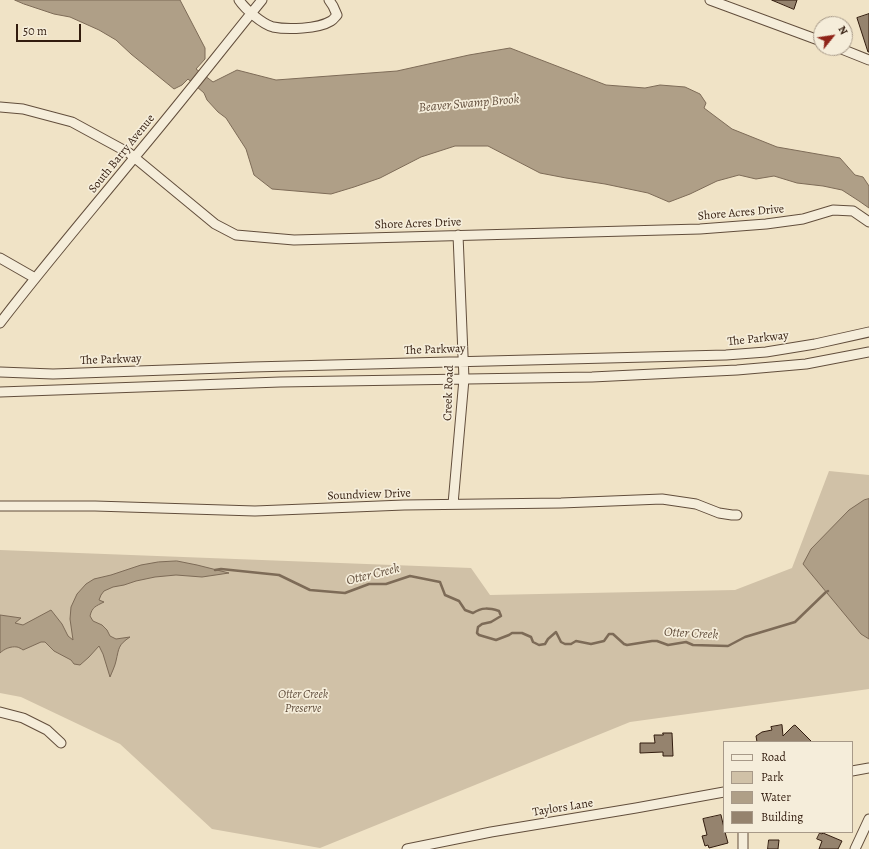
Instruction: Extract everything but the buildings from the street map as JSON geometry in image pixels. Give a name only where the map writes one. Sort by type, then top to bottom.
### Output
[{"type":"street","points":[[239,0],[243,6],[263,22],[272,26],[296,28],[319,26],[331,21],[337,15],[333,6],[328,0]]},
{"type":"street","name":"South Barry Avenue","points":[[0,323],[262,0]]},
{"type":"street","points":[[710,0],[813,38]]},
{"type":"street","points":[[853,54],[869,60]]},
{"type":"street","name":"Shore Acres Drive","points":[[0,107],[23,109],[72,122],[129,153],[215,224],[236,235],[294,240],[700,229],[766,224],[803,219],[833,210],[853,211],[869,222]]},
{"type":"street","name":"Creek Road","points":[[453,504],[464,379],[462,361],[458,235]]},
{"type":"street","points":[[0,258],[35,278]]},
{"type":"street","name":"The Parkway","points":[[0,372],[53,374],[462,361],[718,355],[759,352],[815,344],[869,332]]},
{"type":"street","points":[[0,392],[252,383],[592,377],[736,370],[806,364],[869,352]]},
{"type":"street","points":[[252,367],[252,383]]},
{"type":"street","points":[[273,383],[274,367]]},
{"type":"street","name":"Soundview Drive","points":[[0,506],[95,506],[255,512],[453,504],[561,503],[662,499],[696,504],[719,513],[737,515]]},
{"type":"street","points":[[0,712],[23,718],[47,730],[61,743]]},
{"type":"street","points":[[853,771],[869,768]]},
{"type":"street","name":"Taylors Lane","points":[[407,849],[491,832],[723,792]]},
{"type":"street","points":[[855,849],[869,819]]},
{"type":"street","points":[[742,849],[743,833]]},
{"type":"green space","name":"Otter Creek Preserve","points":[[829,471],[869,475],[869,689],[630,722],[320,848],[212,829],[120,744],[21,697],[0,693],[0,550],[471,568],[490,595],[735,590],[792,568]]},
{"type":"water","name":"Beaver Swamp Brook","points":[[15,0],[180,0],[205,48],[205,59],[196,69],[213,82],[237,70],[276,80],[397,71],[469,55],[510,48],[606,85],[645,88],[660,85],[685,87],[700,94],[706,103],[704,108],[732,129],[777,147],[840,158],[855,175],[863,177],[869,186],[869,208],[842,190],[797,183],[774,176],[756,179],[739,175],[717,181],[669,202],[648,193],[540,173],[488,146],[455,146],[421,157],[380,178],[331,194],[272,189],[254,175],[246,149],[226,118],[207,100],[204,93],[188,79],[182,85],[174,89],[116,40],[99,30],[70,17],[54,14]]},
{"type":"water","points":[[869,499],[869,639],[861,634],[803,564],[811,549],[849,510],[864,500]]},
{"type":"water","points":[[177,561],[229,573],[202,577],[176,575],[155,577],[113,587],[104,591],[99,600],[104,602],[93,609],[90,616],[93,621],[102,625],[107,630],[110,636],[116,639],[130,637],[123,642],[120,647],[110,677],[99,646],[80,665],[74,664],[71,660],[54,651],[45,642],[41,642],[23,650],[18,647],[10,647],[0,653],[0,615],[21,618],[15,623],[23,625],[51,610],[62,624],[68,636],[73,640],[70,619],[71,607],[77,594],[86,584],[94,579],[141,565]]},
{"type":"waterway","name":"Otter Creek","points":[[215,570],[221,569],[279,575],[310,590],[345,593],[369,584],[386,584],[410,576],[440,582],[445,595],[459,601],[465,610],[473,613],[486,609],[499,611],[501,616],[478,627],[477,633],[479,635],[496,640],[512,633],[522,633],[531,637],[533,642],[539,645],[545,644],[556,632],[561,642],[565,644],[571,644],[576,641],[591,644],[604,641],[609,634],[613,634],[627,645],[657,641],[668,645],[686,642],[693,645],[728,646],[745,637],[795,622],[828,591]]}]
